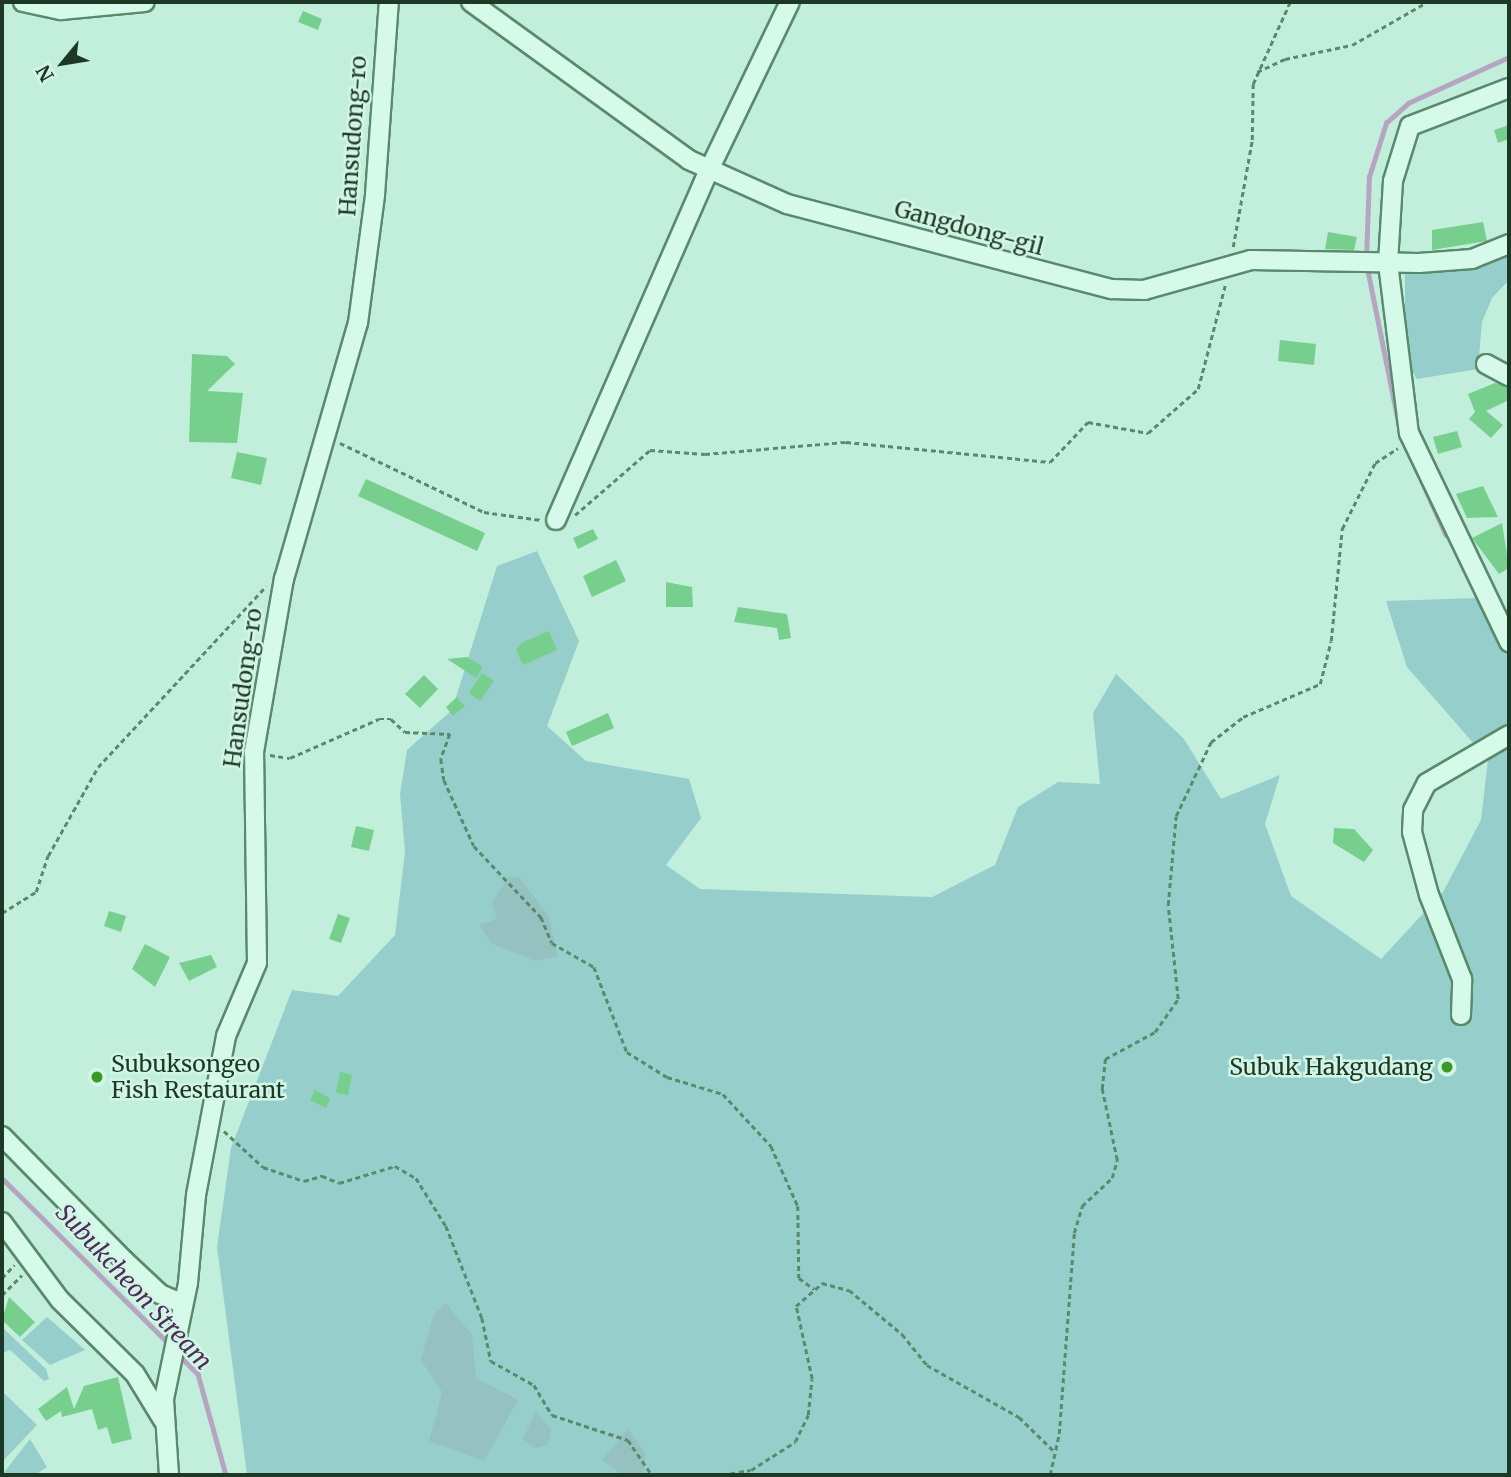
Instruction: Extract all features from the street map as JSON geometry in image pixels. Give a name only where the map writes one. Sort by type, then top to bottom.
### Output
[{"type":"street","points":[[23,2],[61,10],[145,2]]},
{"type":"street","name":"Hansudong-ro","points":[[169,1475],[164,1399],[214,1122],[226,1036],[257,963],[255,751],[288,568],[358,323],[375,195],[389,2]]},
{"type":"street","name":"Gangdong-gil","points":[[471,2],[678,152],[787,204],[1112,289],[1144,290],[1230,265],[1301,257],[1381,263],[1472,259],[1509,244]]},
{"type":"street","points":[[556,520],[710,168],[790,2]]},
{"type":"street","points":[[1509,88],[1410,126],[1393,181],[1381,263],[1409,433],[1509,642]]},
{"type":"street","points":[[1486,364],[1509,376]]},
{"type":"street","points":[[1461,1015],[1462,979],[1429,895],[1412,832],[1413,810],[1427,783],[1509,735]]},
{"type":"street","points":[[2,1136],[160,1294],[181,1303]]},
{"type":"street","name":"Hansudong-ro","points":[[2,1222],[60,1300],[135,1374],[165,1423]]},
{"type":"path","points":[[326,433],[349,450],[484,512],[556,520],[590,506],[633,459],[650,450],[705,454],[846,442],[1049,462],[1088,422],[1148,433],[1198,389],[1230,265],[1258,72],[1290,2]]},
{"type":"path","points":[[1258,72],[1285,59],[1352,45],[1427,2]]},
{"type":"path","points":[[1050,1475],[1074,1233],[1082,1206],[1112,1178],[1117,1160],[1102,1089],[1105,1059],[1155,1032],[1178,999],[1168,905],[1176,816],[1211,742],[1244,717],[1320,684],[1331,641],[1342,528],[1375,463],[1409,433]]},
{"type":"path","points":[[2,914],[36,892],[48,856],[98,767],[246,605],[288,568]]},
{"type":"path","points":[[255,751],[290,758],[379,719],[391,719],[405,732],[450,734],[441,759],[444,780],[474,846],[541,917],[552,943],[594,967],[627,1052],[667,1077],[723,1094],[771,1146],[798,1206],[799,1278],[814,1289]]},
{"type":"path","points":[[214,1122],[263,1167],[282,1175],[304,1181],[323,1175],[338,1183],[395,1166],[416,1178],[446,1226],[482,1318],[491,1361],[534,1385],[552,1415],[628,1440],[652,1475]]},
{"type":"path","points":[[2,1294],[34,1262]]},
{"type":"path","points":[[722,1475],[751,1470],[796,1442],[808,1415],[812,1379],[796,1306],[822,1283],[842,1285],[902,1334],[927,1365],[1019,1417],[1053,1445],[1054,1455]]},
{"type":"shaded area","points":[[1509,252],[1509,280],[1492,298],[1482,322],[1478,369],[1417,379],[1405,360],[1405,274]]},
{"type":"shaded area","points":[[537,551],[579,641],[547,726],[586,761],[689,779],[701,818],[666,865],[700,889],[932,897],[995,865],[1018,807],[1058,782],[1100,784],[1093,713],[1116,674],[1184,739],[1221,799],[1280,775],[1265,824],[1291,896],[1381,959],[1443,892],[1481,820],[1488,760],[1407,667],[1386,601],[1478,598],[1509,615],[1509,1475],[247,1475],[217,1247],[231,1148],[292,990],[338,996],[395,935],[405,852],[400,794],[407,750],[452,710],[497,566]]},
{"type":"shaded area","points":[[509,876],[520,878],[548,915],[558,956],[535,961],[492,944],[479,925],[497,919],[492,903]]},
{"type":"shaded area","points":[[446,1303],[472,1335],[476,1378],[518,1400],[484,1461],[429,1441],[442,1392],[421,1360],[433,1316]]},
{"type":"shaded area","points":[[47,1317],[85,1350],[50,1365],[22,1340]]},
{"type":"shaded area","points":[[2,1327],[46,1369],[49,1379],[44,1381],[10,1350],[2,1353]]},
{"type":"shaded area","points":[[2,1391],[37,1425],[2,1462]]},
{"type":"shaded area","points":[[536,1411],[551,1430],[548,1445],[535,1448],[523,1439]]},
{"type":"shaded area","points":[[628,1429],[646,1454],[643,1475],[623,1475],[602,1460]]},
{"type":"shaded area","points":[[30,1439],[47,1467],[35,1475],[2,1475]]},
{"type":"building","points":[[303,11],[322,19],[318,30],[298,22]]},
{"type":"building","points":[[1509,125],[1509,139],[1498,143],[1494,130]]},
{"type":"building","points":[[1483,222],[1487,241],[1432,250],[1432,230]]},
{"type":"building","points":[[1328,232],[1357,237],[1354,250],[1325,249]]},
{"type":"building","points":[[1280,340],[1316,344],[1314,365],[1278,361]]},
{"type":"building","points":[[192,354],[227,356],[235,364],[207,391],[243,393],[237,443],[189,442]]},
{"type":"building","points":[[1495,383],[1509,387],[1509,400],[1486,411],[1503,425],[1491,438],[1469,419],[1475,412],[1468,394]]},
{"type":"building","points":[[1457,431],[1462,447],[1438,454],[1433,437]]},
{"type":"building","points":[[237,452],[267,458],[261,485],[231,478]]},
{"type":"building","points":[[366,479],[485,533],[477,551],[358,496]]},
{"type":"building","points":[[1483,486],[1498,517],[1467,518],[1456,494]]},
{"type":"building","points":[[1502,523],[1509,568],[1499,574],[1472,538]]},
{"type":"building","points":[[593,529],[598,539],[578,549],[573,538]]},
{"type":"building","points":[[616,560],[626,581],[592,597],[583,576]]},
{"type":"building","points":[[666,582],[692,587],[693,607],[666,607]]},
{"type":"building","points":[[738,607],[787,614],[791,638],[779,640],[777,628],[734,622]]},
{"type":"building","points":[[549,631],[557,650],[523,665],[516,650],[521,643]]},
{"type":"building","points":[[467,657],[483,667],[476,678],[447,659]]},
{"type":"building","points":[[482,673],[494,681],[480,701],[469,693]]},
{"type":"building","points":[[424,675],[438,689],[420,708],[405,694]]},
{"type":"building","points":[[457,697],[465,706],[453,716],[446,707]]},
{"type":"building","points":[[608,713],[614,728],[572,746],[566,732]]},
{"type":"building","points":[[356,826],[374,830],[369,851],[351,847]]},
{"type":"building","points":[[1334,828],[1354,829],[1373,850],[1364,862],[1333,843]]},
{"type":"building","points":[[109,911],[126,916],[121,932],[104,926]]},
{"type":"building","points":[[338,914],[350,918],[341,943],[329,939]]},
{"type":"building","points":[[145,944],[170,957],[155,987],[132,969]]},
{"type":"building","points":[[211,955],[217,967],[189,981],[179,963]]},
{"type":"building","points":[[340,1072],[352,1075],[348,1095],[336,1093]]},
{"type":"building","points":[[315,1090],[330,1098],[326,1108],[310,1100]]},
{"type":"building","points":[[9,1297],[35,1322],[20,1337],[2,1320]]},
{"type":"building","points":[[118,1377],[132,1439],[112,1444],[107,1427],[98,1430],[92,1409],[62,1417],[61,1411],[46,1421],[38,1409],[67,1387],[74,1409],[84,1386]]},
{"type":"waterway","points":[[1366,258],[1369,177],[1386,123],[1408,103],[1509,57]]},
{"type":"waterway","points":[[1367,266],[1401,434]]},
{"type":"waterway","points":[[1412,459],[1446,535]]},
{"type":"waterway","name":"Subukcheon Stream","points":[[2,1178],[171,1346]]},
{"type":"waterway","name":"Subukcheon Stream","points":[[179,1355],[198,1374],[226,1475]]},
{"type":"place","name":"Subuk Hakgudang","points":[[1447,1067]]},
{"type":"place","name":"Subuksongeo Fish Restaurant","points":[[97,1077]]}]
